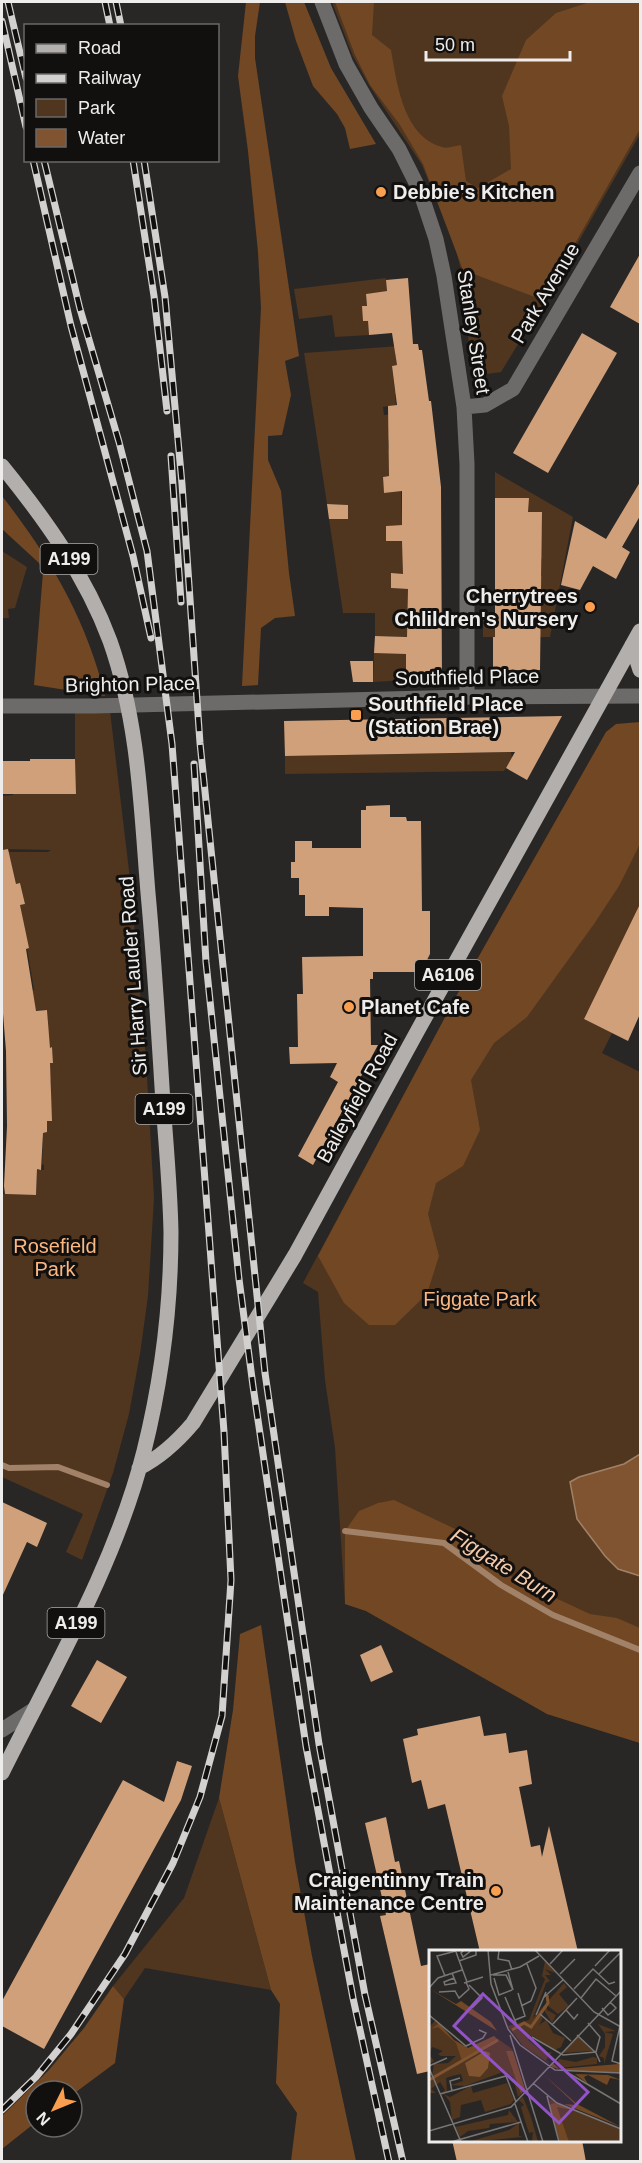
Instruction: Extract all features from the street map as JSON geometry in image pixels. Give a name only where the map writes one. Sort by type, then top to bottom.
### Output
[{"type":"main road","name":"Sir Harry Lauder Road","points":[[2,466],[79,573],[98,612],[117,663],[135,735],[152,937],[170,1189],[171,1234],[164,1351],[153,1414],[139,1468],[105,1562],[2,1773]]},
{"type":"main road","name":"A6106","points":[[603,696],[640,631]]},
{"type":"main road","points":[[632,645],[640,670]]},
{"type":"main road","name":"Baileyfield Road","points":[[139,1468],[162,1455],[193,1423],[285,1272],[603,696]]},
{"type":"street","name":"Stanley Street","points":[[322,2],[346,64],[371,108],[399,149],[420,191],[428,212],[444,276],[464,407],[467,464],[467,697]]},
{"type":"street","name":"Park Avenue","points":[[464,407],[485,405],[513,389],[640,173]]},
{"type":"street","name":"Southfield Place","points":[[260,703],[467,697],[640,696]]},
{"type":"street","name":"Brighton Place","points":[[2,706],[260,703]]},
{"type":"street","points":[[2,1730],[33,1710]]},
{"type":"green space","points":[[332,2],[640,2],[640,134],[544,302],[501,372],[480,375],[471,364],[461,270],[455,246],[422,165],[369,85],[353,56]]},
{"type":"green space","points":[[386,278],[387,291],[366,294],[367,306],[363,306],[363,321],[368,321],[369,335],[335,337],[332,315],[299,319],[294,289]]},
{"type":"green space","points":[[399,346],[395,354],[397,365],[392,366],[395,391],[427,387],[427,394],[395,394],[396,405],[383,407],[384,415],[396,414],[400,441],[388,440],[388,449],[401,450],[389,476],[383,477],[384,493],[401,491],[402,525],[386,526],[386,541],[402,541],[408,574],[391,574],[391,588],[408,589],[423,623],[407,623],[407,637],[375,636],[375,613],[343,613],[329,519],[348,519],[348,505],[327,504],[304,353]]},
{"type":"green space","points":[[495,472],[573,517],[550,637],[483,637],[483,618],[540,618],[533,576],[542,576],[542,559],[533,558],[533,530],[542,530],[542,513],[533,512],[528,515],[528,498],[495,498]]},
{"type":"green space","points":[[2,551],[27,567],[15,608],[8,609],[9,618],[2,618]]},
{"type":"green space","points":[[374,653],[406,653],[406,680],[373,682]]},
{"type":"green space","name":"Rosefield Park","points":[[110,711],[130,879],[146,1059],[154,1198],[148,1296],[129,1414],[113,1473],[82,1560],[66,1552],[83,1514],[2,1477],[2,1194],[36,1195],[37,1169],[44,1170],[42,1164],[43,1138],[10,1133],[47,1132],[44,1121],[51,1121],[51,1080],[43,1080],[8,1066],[53,1062],[52,1048],[39,1048],[48,1024],[47,1010],[34,1011],[3,996],[34,990],[20,905],[25,904],[20,884],[16,884],[8,852],[48,852],[51,850],[2,849],[2,796],[13,795],[12,761],[20,761],[20,794],[75,794],[75,713]]},
{"type":"green space","points":[[511,752],[512,758],[504,771],[285,774],[285,756]]},
{"type":"green space","name":"Figgate Park","points":[[640,844],[640,933],[596,1015],[587,1012],[584,1019],[612,1033],[602,1053],[640,1072],[640,1743],[547,1714],[366,1611],[345,1604],[335,1448],[325,1380],[318,1292],[303,1283],[458,993],[554,978],[600,913]]},
{"type":"green space","points":[[219,1798],[271,1990],[145,1968],[124,1999],[113,1986],[184,1898]]},
{"type":"shaded area","points":[[246,2],[260,2],[255,36],[255,58],[299,356],[285,361],[291,395],[282,435],[268,436],[268,460],[281,491],[295,616],[275,618],[261,628],[258,685],[242,686],[261,308],[248,151],[238,76]]},
{"type":"shaded area","points":[[285,2],[304,2],[331,68],[376,144],[350,149],[345,128],[337,114],[313,86],[296,41]]},
{"type":"shaded area","points":[[335,2],[374,2],[372,35],[391,50],[399,92],[410,120],[418,132],[429,141],[444,148],[461,145],[466,181],[478,188],[511,169],[509,126],[502,96],[526,40],[556,13],[590,2],[640,2],[640,129],[543,300],[463,270],[423,164],[400,125],[370,85],[355,55]]},
{"type":"shaded area","points":[[2,496],[35,542],[77,615],[88,641],[105,696],[34,685],[43,572],[39,563],[2,529]]},
{"type":"shaded area","points":[[640,722],[640,844],[619,886],[594,924],[527,1017],[494,1043],[471,1080],[480,1130],[463,1166],[436,1183],[428,1214],[439,1256],[427,1294],[395,1325],[369,1325],[344,1303],[318,1256],[458,993],[606,732],[616,724]]},
{"type":"shaded area","points":[[394,1500],[468,1535],[492,1564],[519,1581],[590,1614],[617,1618],[640,1628],[640,1743],[547,1714],[366,1611],[345,1604],[345,1531],[359,1511],[378,1503]]},
{"type":"shaded area","points":[[261,1625],[295,1862],[312,1956],[356,2161],[291,2161],[297,2113],[276,2083],[280,2004],[271,1990],[219,1798],[233,1710],[240,1634]]},
{"type":"shaded area","points":[[113,1986],[124,1999],[115,2063],[84,2086],[84,2079],[40,2079],[49,2070],[84,2028]]},
{"type":"shaded area","points":[[24,2094],[24,2132],[2,2149],[2,2116]]},
{"type":"water","points":[[640,1454],[640,1576],[618,1569],[605,1556],[577,1519],[570,1482],[579,1477],[624,1464]]},
{"type":"building","points":[[640,254],[640,324],[610,307]]},
{"type":"building","points":[[408,278],[413,344],[418,344],[419,350],[422,350],[429,401],[431,401],[441,487],[442,681],[406,680],[406,654],[374,653],[375,636],[407,637],[408,589],[391,588],[391,573],[403,574],[402,541],[386,541],[386,526],[402,525],[402,491],[384,493],[383,477],[389,476],[388,406],[397,405],[392,366],[397,365],[392,333],[369,335],[368,321],[363,321],[362,306],[367,306],[366,294],[387,291],[386,280]]},
{"type":"building","points":[[582,333],[617,353],[548,473],[513,453]]},
{"type":"building","points":[[640,482],[640,516],[622,547],[630,552],[616,579],[593,566],[580,590],[561,585],[575,521],[606,539]]},
{"type":"building","points":[[495,498],[529,498],[528,512],[542,512],[540,670],[493,670]]},
{"type":"building","points":[[327,504],[348,505],[348,519],[329,519]]},
{"type":"building","points":[[350,661],[373,661],[373,682],[353,682]]},
{"type":"building","points":[[562,716],[527,780],[506,768],[515,752],[285,756],[284,721]]},
{"type":"building","points":[[30,759],[75,759],[76,794],[2,794],[2,761],[30,761]]},
{"type":"building","points":[[390,805],[390,817],[406,817],[407,821],[421,821],[422,911],[430,911],[430,954],[421,972],[373,972],[373,979],[370,979],[371,1045],[378,1045],[313,1165],[298,1156],[338,1082],[330,1077],[337,1063],[290,1064],[289,1047],[298,1047],[297,994],[303,994],[302,957],[363,956],[363,908],[329,907],[329,916],[305,916],[305,895],[299,895],[299,878],[291,878],[291,862],[295,862],[295,841],[312,841],[312,848],[361,848],[361,810],[366,810],[366,806]]},
{"type":"building","points":[[8,849],[16,884],[20,883],[25,904],[20,905],[29,948],[26,949],[36,1011],[47,1010],[50,1048],[52,1047],[53,1063],[50,1063],[52,1121],[47,1121],[47,1132],[43,1133],[41,1170],[37,1169],[36,1195],[5,1194],[4,1186],[7,1126],[6,1051],[2,1001],[2,850]]},
{"type":"building","points":[[640,904],[640,1014],[628,1041],[584,1019]]},
{"type":"building","points":[[2,1502],[47,1523],[37,1547],[27,1542],[2,1597]]},
{"type":"building","points":[[381,1645],[393,1672],[371,1682],[360,1655]]},
{"type":"building","points":[[97,1660],[127,1677],[101,1723],[71,1706]]},
{"type":"building","name":"Craigentinny Train Maintenance Centre","points":[[480,1716],[484,1736],[506,1733],[509,1753],[527,1750],[532,1784],[519,1787],[531,1847],[540,1845],[542,1857],[549,1826],[578,1950],[480,1950],[445,1804],[428,1809],[421,1780],[412,1783],[403,1739],[418,1735],[417,1729]]},
{"type":"building","points":[[177,1761],[192,1766],[181,1800],[44,2049],[2,2026],[2,2001],[123,1780],[164,1802]]},
{"type":"building","name":"Craigentinny Train Maintenance Centre","points":[[386,1817],[395,1862],[399,1861],[421,1966],[429,1964],[429,2071],[417,2074],[380,1916],[386,1915],[365,1823]]},
{"type":"building","points":[[452,2142],[582,2142],[586,2162],[457,2162]]},
{"type":"waterway","name":"Figgate Burn","points":[[2,1465],[9,1468],[58,1467],[107,1485]]},
{"type":"waterway","name":"Figgate Burn","points":[[345,1531],[444,1543],[501,1585],[553,1615],[640,1650]]},
{"type":"railway","points":[[8,2],[24,70]]},
{"type":"railway","points":[[105,2],[110,24]]},
{"type":"railway","points":[[116,2],[121,24]]},
{"type":"railway","points":[[2,21],[24,118]]},
{"type":"railway","points":[[33,162],[71,326],[133,556],[151,638]]},
{"type":"railway","points":[[2,2110],[36,2077],[71,2034],[125,1954],[173,1863],[200,1797],[222,1716],[231,1580],[224,1432],[172,744],[147,551],[119,442],[80,309],[44,162]]},
{"type":"railway","points":[[133,162],[154,296],[167,411]]},
{"type":"railway","points":[[144,162],[165,297],[182,484],[200,743],[265,1373],[319,1744],[365,1995],[403,2162]]},
{"type":"railway","points":[[171,456],[181,602]]},
{"type":"railway","points":[[194,764],[206,962],[239,1279],[253,1386],[306,1746],[353,1998],[389,2162]]},
{"type":"place","name":"Debbie's Kitchen","points":[[381,192]]},
{"type":"place","name":"Cherrytrees Chlildren's Nursery","points":[[590,607]]},
{"type":"place","name":"Southfield Place (Station Brae)","points":[[356,715]]},
{"type":"place","name":"Planet Cafe","points":[[349,1007]]},
{"type":"place","name":"Craigentinny Train Maintenance Centre","points":[[496,1891]]}]
